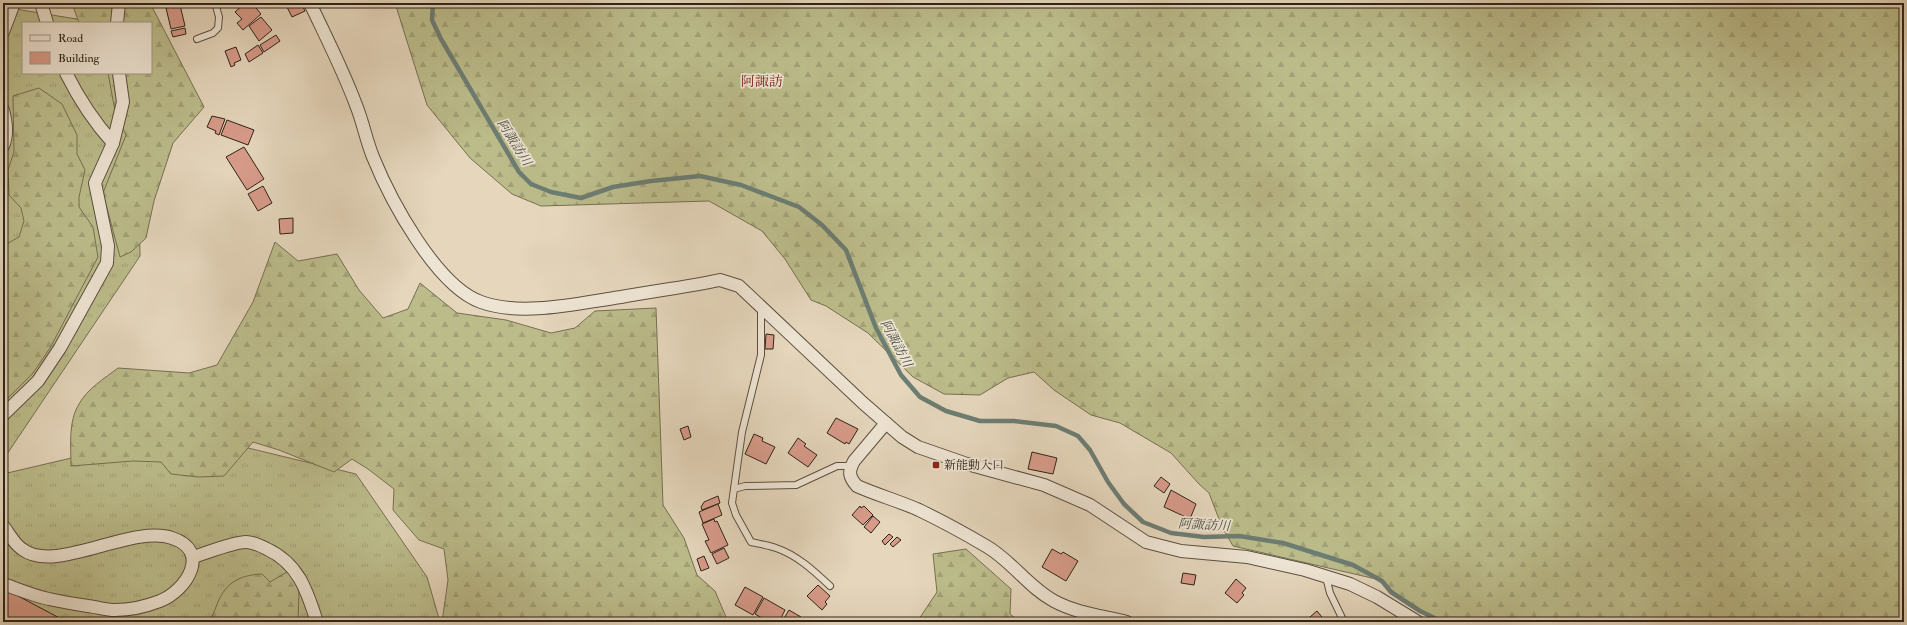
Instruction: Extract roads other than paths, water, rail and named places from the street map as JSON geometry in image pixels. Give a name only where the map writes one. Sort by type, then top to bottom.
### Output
[{"type":"street","points":[[3,32],[14,3]]},
{"type":"street","points":[[41,3],[47,22]]},
{"type":"street","points":[[117,22],[119,3]]},
{"type":"street","points":[[310,3],[356,106],[373,156],[394,203],[410,229],[441,272],[469,295],[479,301],[513,308],[537,307],[574,304],[720,280],[739,286],[886,423],[902,437],[918,447],[967,464],[1044,485],[1090,505],[1146,542],[1181,551],[1247,557],[1305,570],[1350,584],[1377,597],[1418,622]]},
{"type":"street","points":[[66,74],[76,93],[96,124],[113,143]]},
{"type":"street","points":[[3,415],[38,380],[60,348],[106,263],[108,246],[95,183],[113,143],[123,102],[119,74]]},
{"type":"street","points":[[3,110],[6,121],[5,140],[3,146]]},
{"type":"street","points":[[886,423],[854,461],[849,470],[851,480],[857,486],[918,510],[959,530],[989,547],[1016,568],[1031,584],[1054,601],[1075,609],[1127,622]]},
{"type":"street","points":[[3,526],[20,549],[39,557],[55,556],[145,537],[165,536],[178,540],[186,546],[193,557],[192,567],[187,580],[179,589],[159,602],[127,609],[114,610],[48,599],[3,584]]},
{"type":"street","points":[[193,557],[247,542],[279,555],[290,564],[301,579],[318,622]]},
{"type":"lane","points":[[198,39],[213,33],[218,28],[219,17],[215,3]]},
{"type":"lane","points":[[761,306],[760,355],[742,432],[732,503],[736,515],[751,542],[776,548],[807,565],[830,586]]},
{"type":"lane","points":[[734,489],[745,486],[796,486],[836,466],[851,466]]},
{"type":"lane","points":[[1326,577],[1330,593],[1344,622]]},
{"type":"waterway","name":"阿諏訪川","points":[[433,3],[432,20],[441,39],[519,172],[531,184],[551,192],[581,198],[613,187],[700,176],[741,185],[799,207],[822,225],[846,250],[876,328],[901,375],[920,397],[946,411],[980,421],[1014,421],[1056,426],[1078,436],[1090,450],[1108,482],[1124,504],[1143,522],[1171,533],[1204,537],[1239,536],[1283,543],[1353,565],[1382,581],[1391,592],[1420,611],[1443,622]]},
{"type":"place","name":"新能動入口","points":[[936,465]]},
{"type":"district","name":"阿諏訪","points":[[762,81]]}]
